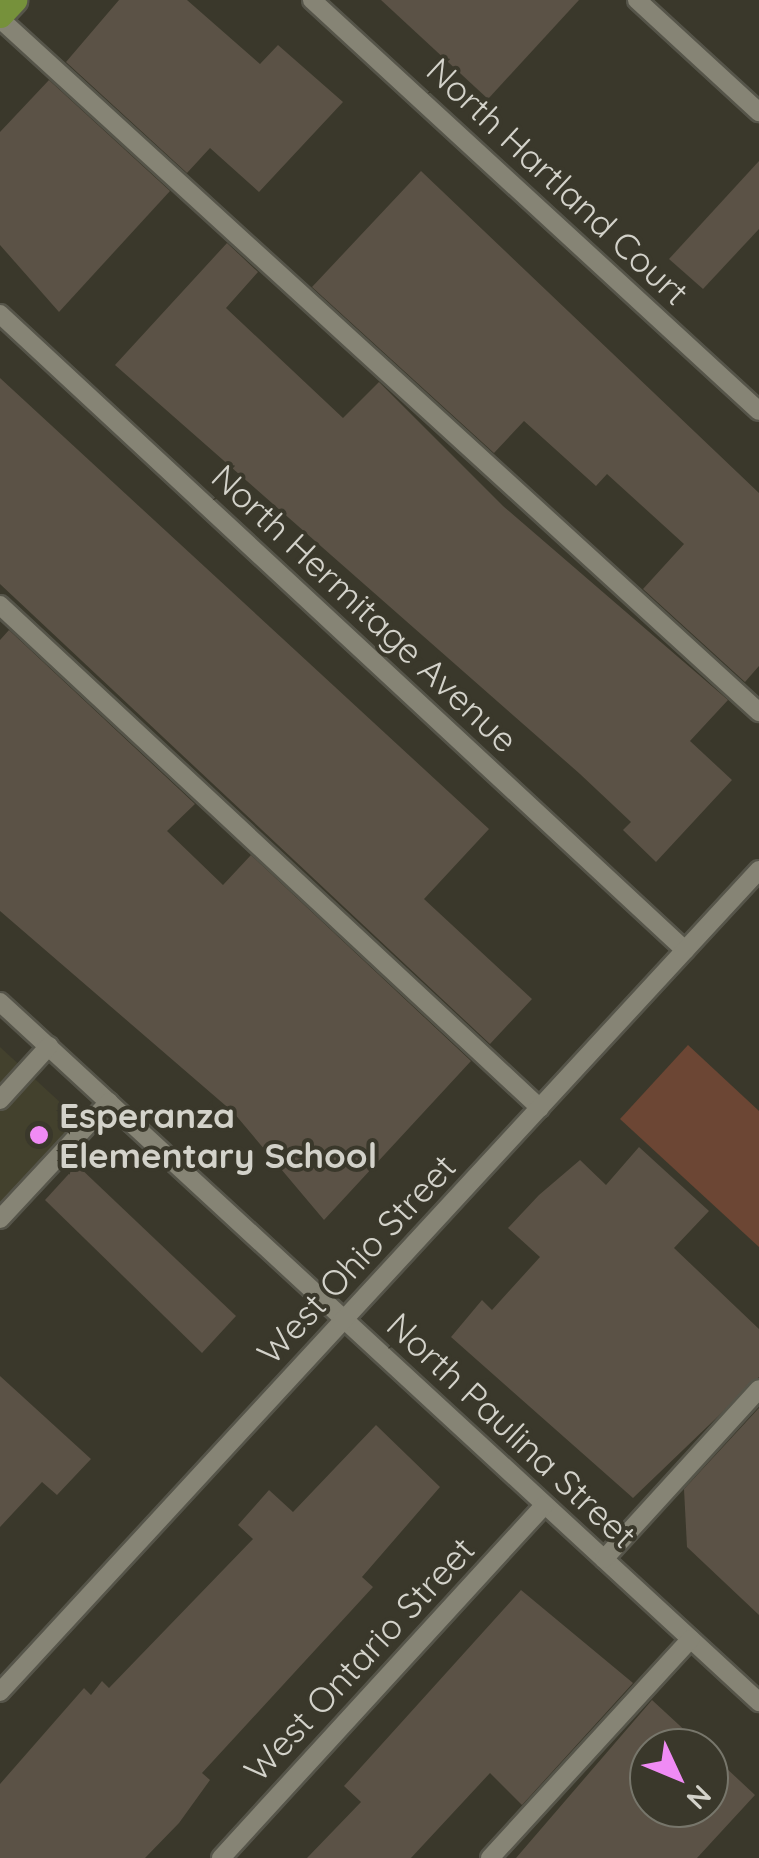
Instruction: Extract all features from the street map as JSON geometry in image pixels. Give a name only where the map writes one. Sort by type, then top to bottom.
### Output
[{"type":"main road","points":[[0,17],[14,0]]},
{"type":"street","name":"North Hartland Court","points":[[312,0],[759,411]]},
{"type":"street","points":[[636,0],[759,112]]},
{"type":"street","points":[[0,17],[759,712]]},
{"type":"street","name":"North Hermitage Avenue","points":[[0,314],[685,950]]},
{"type":"street","points":[[0,606],[540,1108]]},
{"type":"street","name":"West Ohio Street","points":[[0,1692],[759,870]]},
{"type":"street","name":"North Paulina Street","points":[[0,1002],[759,1702]]},
{"type":"street","points":[[0,1100],[49,1046]]},
{"type":"street","points":[[0,1219],[109,1102]]},
{"type":"street","points":[[604,1559],[759,1389]]},
{"type":"street","name":"West Ontario Street","points":[[222,1858],[545,1504]]},
{"type":"street","points":[[490,1858],[692,1639]]},
{"type":"shaded area","points":[[688,1045],[759,1111],[759,1247],[620,1119]]},
{"type":"shaded area","name":"Esperanza Elementary School","points":[[0,1047],[87,1127],[0,1219]]},
{"type":"building","points":[[119,0],[187,0],[260,64],[278,45],[343,102],[259,192],[210,148],[187,173],[66,62]]},
{"type":"building","points":[[381,0],[579,0],[488,99]]},
{"type":"building","points":[[49,80],[170,191],[59,312],[0,245],[0,132]]},
{"type":"building","points":[[759,161],[759,229],[703,289],[669,259]]},
{"type":"building","points":[[421,171],[759,493],[759,666],[745,682],[643,589],[684,544],[607,474],[596,486],[524,421],[494,453],[312,287]]},
{"type":"building","points":[[227,243],[258,272],[226,308],[343,418],[379,382],[503,506],[728,700],[690,741],[732,780],[656,862],[623,830],[631,822],[580,774],[115,365]]},
{"type":"building","points":[[0,378],[489,829],[424,899],[532,999],[490,1044],[0,584]]},
{"type":"building","points":[[9,630],[195,804],[167,831],[223,885],[251,855],[471,1061],[324,1220],[233,1112],[0,911],[0,640]]},
{"type":"building","points":[[639,1147],[709,1211],[674,1248],[759,1329],[759,1377],[633,1498],[451,1337],[482,1300],[492,1310],[540,1257],[508,1228],[539,1195],[580,1160],[606,1185]]},
{"type":"building","points":[[77,1165],[236,1316],[202,1353],[45,1200]]},
{"type":"building","points":[[0,1376],[91,1459],[57,1495],[42,1482],[0,1527]]},
{"type":"building","points":[[759,1408],[759,1615],[687,1547],[684,1489]]},
{"type":"building","points":[[376,1425],[440,1487],[362,1577],[373,1587],[202,1773],[210,1780],[179,1823],[145,1858],[0,1858],[0,1784],[84,1688],[91,1695],[102,1681],[109,1688],[253,1539],[238,1525],[269,1490],[293,1512]]},
{"type":"building","points":[[521,1590],[633,1683],[522,1805],[490,1773],[411,1858],[307,1858],[361,1802],[344,1786]]},
{"type":"building","points":[[652,1700],[682,1728],[629,1728],[629,1828],[725,1828],[697,1858],[516,1858]]},
{"type":"building","points":[[729,1771],[755,1795],[729,1823]]},
{"type":"place","name":"Esperanza Elementary School","points":[[39,1135]]}]
